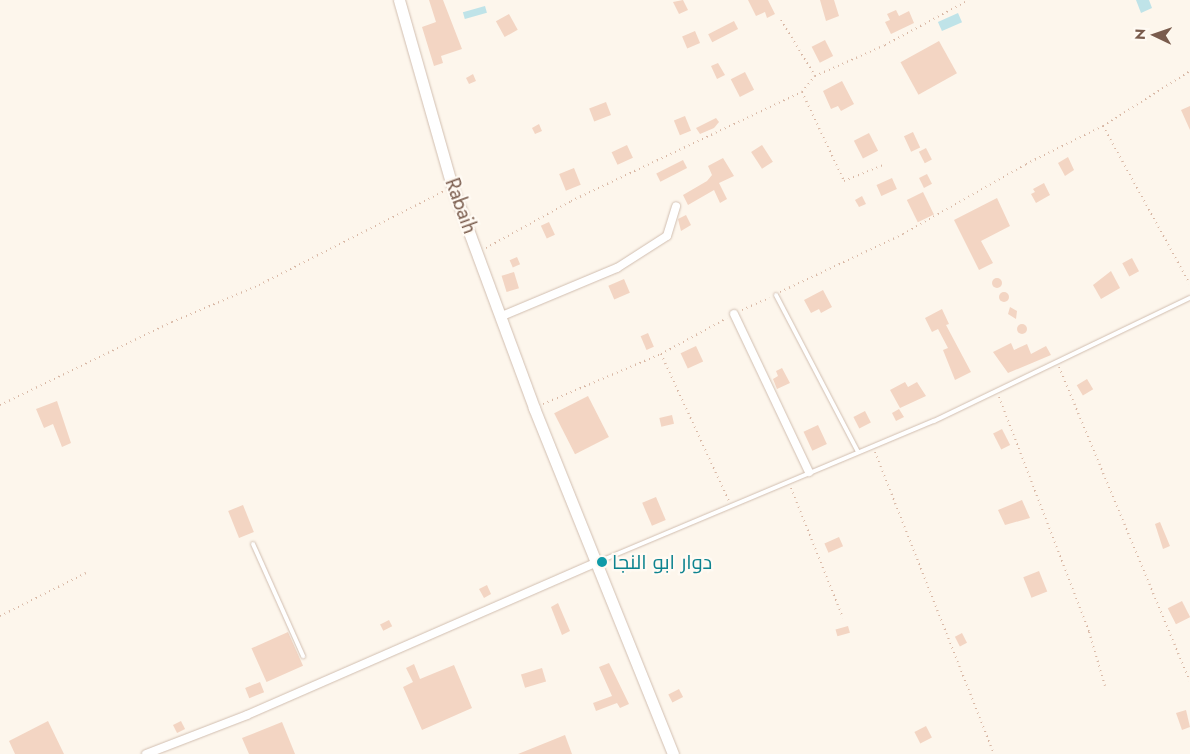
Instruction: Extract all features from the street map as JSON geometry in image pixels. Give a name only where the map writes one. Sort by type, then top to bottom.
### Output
[{"type":"street","name":"Rabaih","points":[[399,0],[452,186],[502,316],[534,408],[598,562],[673,754]]},
{"type":"street","points":[[502,316],[617,268],[666,236],[676,206]]},
{"type":"street","points":[[734,314],[809,472]]},
{"type":"street","points":[[146,754],[247,715],[598,562]]},
{"type":"lane","points":[[776,295],[858,452]]},
{"type":"lane","points":[[598,562],[998,392],[1190,298]]},
{"type":"lane","points":[[253,544],[303,656]]},
{"type":"path","points":[[478,252],[572,200],[802,92],[815,76],[885,45],[968,0]]},
{"type":"path","points":[[781,20],[815,76]]},
{"type":"path","points":[[534,408],[661,354],[734,314],[903,234],[1026,164],[1103,126],[1190,70]]},
{"type":"path","points":[[802,92],[844,181],[883,165]]},
{"type":"path","points":[[1103,126],[1190,284]]},
{"type":"path","points":[[0,405],[172,322],[259,285],[452,186]]},
{"type":"path","points":[[661,354],[731,506]]},
{"type":"path","points":[[1057,363],[1190,681]]},
{"type":"path","points":[[998,392],[1089,632],[1105,686]]},
{"type":"path","points":[[872,446],[994,754]]},
{"type":"path","points":[[788,481],[843,618]]},
{"type":"path","points":[[0,616],[86,573]]},
{"type":"water","points":[[1136,0],[1149,0],[1152,8],[1141,13]]},
{"type":"water","points":[[485,6],[487,13],[465,19],[463,12]]},
{"type":"water","points":[[958,13],[962,22],[942,31],[938,22]]},
{"type":"building","points":[[429,0],[443,0],[462,49],[441,56],[443,63],[434,66],[422,27],[436,22]]},
{"type":"building","points":[[683,0],[688,10],[679,14],[673,2]]},
{"type":"building","points":[[748,0],[768,0],[775,14],[767,18],[765,12],[756,16]]},
{"type":"building","points":[[820,0],[834,0],[839,16],[826,21]]},
{"type":"building","points":[[896,10],[899,16],[909,11],[914,23],[891,34],[885,22],[890,20],[887,14]]},
{"type":"building","points":[[509,14],[518,30],[505,37],[496,21]]},
{"type":"building","points":[[734,21],[738,29],[712,42],[708,34]]},
{"type":"building","points":[[695,31],[700,43],[687,48],[682,36]]},
{"type":"building","points":[[825,40],[833,56],[820,63],[812,47]]},
{"type":"building","points":[[939,41],[957,73],[918,95],[901,62]]},
{"type":"building","points":[[718,63],[725,75],[717,79],[711,66]]},
{"type":"building","points":[[745,72],[754,90],[740,97],[731,79]]},
{"type":"building","points":[[473,74],[476,81],[469,84],[466,78]]},
{"type":"building","points":[[842,81],[854,104],[841,111],[838,106],[831,109],[823,91]]},
{"type":"building","points":[[606,102],[611,115],[594,122],[589,108]]},
{"type":"building","points":[[1190,106],[1190,130],[1181,110]]},
{"type":"building","points":[[685,116],[691,131],[680,135],[674,120]]},
{"type":"building","points":[[716,118],[719,122],[714,128],[700,134],[696,128]]},
{"type":"building","points":[[539,124],[542,131],[535,134],[532,128]]},
{"type":"building","points":[[913,132],[920,147],[911,152],[904,136]]},
{"type":"building","points":[[869,133],[878,151],[863,159],[854,141]]},
{"type":"building","points":[[627,145],[633,158],[618,165],[612,152]]},
{"type":"building","points":[[762,145],[773,162],[762,169],[751,152]]},
{"type":"building","points":[[926,148],[932,160],[925,163],[919,152]]},
{"type":"building","points":[[1068,157],[1074,170],[1065,176],[1058,163]]},
{"type":"building","points":[[723,158],[734,176],[719,183],[727,199],[720,203],[714,190],[688,205],[683,195],[707,181],[712,175],[708,166]]},
{"type":"building","points":[[683,160],[687,168],[660,182],[656,174]]},
{"type":"building","points":[[574,168],[581,185],[566,191],[559,174]]},
{"type":"building","points":[[927,174],[932,184],[924,188],[919,178]]},
{"type":"building","points":[[892,178],[897,189],[881,196],[876,185]]},
{"type":"building","points":[[1044,183],[1050,195],[1036,203],[1031,194],[1035,192],[1033,189]]},
{"type":"building","points":[[923,192],[934,214],[918,222],[907,200]]},
{"type":"building","points":[[862,196],[866,204],[859,207],[855,200]]},
{"type":"building","points":[[997,198],[1010,226],[981,241],[993,263],[979,270],[954,220]]},
{"type":"building","points":[[686,215],[691,225],[681,231],[678,219]]},
{"type":"building","points":[[549,222],[555,235],[547,238],[541,226]]},
{"type":"building","points":[[517,257],[520,264],[513,267],[510,260]]},
{"type":"building","points":[[1132,258],[1139,271],[1129,276],[1122,263]]},
{"type":"building","points":[[1111,271],[1120,288],[1101,299],[1093,285]]},
{"type":"building","points":[[514,272],[519,288],[507,292],[502,276]]},
{"type":"building","points":[[995,278],[999,278],[1002,283],[1001,287],[995,288],[992,285],[992,281]]},
{"type":"building","points":[[624,279],[630,293],[614,299],[608,286]]},
{"type":"building","points":[[823,290],[832,307],[821,313],[819,309],[811,313],[804,300]]},
{"type":"building","points":[[1002,292],[1006,292],[1009,297],[1008,301],[1002,302],[999,299],[999,295]]},
{"type":"building","points":[[1010,307],[1017,311],[1016,319],[1008,314]]},
{"type":"building","points":[[942,309],[949,324],[946,325],[971,372],[955,380],[943,350],[948,348],[938,329],[932,332],[925,318]]},
{"type":"building","points":[[1020,324],[1024,324],[1027,329],[1026,333],[1020,334],[1017,331],[1017,327]]},
{"type":"building","points":[[648,333],[654,347],[646,350],[641,336]]},
{"type":"building","points":[[1011,343],[1014,350],[1027,344],[1031,354],[1046,346],[1051,355],[1008,373],[993,352]]},
{"type":"building","points":[[696,346],[703,361],[688,369],[681,353]]},
{"type":"building","points":[[782,368],[790,383],[777,389],[773,379],[778,376],[776,371]]},
{"type":"building","points":[[1087,379],[1093,389],[1083,395],[1077,385]]},
{"type":"building","points":[[905,382],[908,387],[917,382],[926,396],[900,408],[890,390]]},
{"type":"building","points":[[588,396],[609,437],[575,454],[554,413]]},
{"type":"building","points":[[57,401],[71,443],[62,447],[53,424],[44,428],[36,409]]},
{"type":"building","points":[[899,409],[904,417],[896,421],[892,413]]},
{"type":"building","points":[[865,411],[871,423],[859,428],[853,417]]},
{"type":"building","points":[[672,415],[674,424],[661,427],[659,418]]},
{"type":"building","points":[[818,425],[827,444],[812,451],[803,432]]},
{"type":"building","points":[[1002,429],[1010,445],[1001,450],[993,434]]},
{"type":"building","points":[[656,497],[666,520],[652,526],[642,503]]},
{"type":"building","points":[[1022,500],[1030,518],[1005,525],[998,510]]},
{"type":"building","points":[[243,505],[254,532],[239,538],[228,511]]},
{"type":"building","points":[[1160,522],[1170,546],[1163,549],[1155,524]]},
{"type":"building","points":[[839,537],[843,546],[828,553],[824,544]]},
{"type":"building","points":[[1039,571],[1047,591],[1031,598],[1023,577]]},
{"type":"building","points":[[487,585],[491,594],[484,598],[479,589]]},
{"type":"building","points":[[1182,601],[1190,617],[1176,624],[1168,608]]},
{"type":"building","points":[[558,603],[570,631],[562,635],[551,607]]},
{"type":"building","points":[[389,620],[392,626],[383,631],[380,625]]},
{"type":"building","points":[[848,626],[850,633],[837,636],[836,630]]},
{"type":"building","points":[[288,632],[303,666],[267,682],[251,648]]},
{"type":"building","points":[[962,633],[967,643],[960,646],[955,637]]},
{"type":"building","points":[[609,663],[629,704],[620,708],[617,703],[596,711],[593,703],[612,696],[599,667]]},
{"type":"building","points":[[414,664],[420,679],[454,665],[472,708],[422,730],[403,687],[413,682],[406,668]]},
{"type":"building","points":[[542,668],[546,681],[525,688],[521,674]]},
{"type":"building","points":[[260,682],[264,692],[249,698],[245,688]]},
{"type":"building","points":[[679,689],[683,697],[672,702],[668,694]]},
{"type":"building","points":[[1186,710],[1190,727],[1182,730],[1176,713]]},
{"type":"building","points":[[48,721],[64,754],[15,754],[9,741]]},
{"type":"building","points":[[181,721],[185,729],[177,733],[173,725]]},
{"type":"building","points":[[282,722],[295,754],[249,754],[242,738]]},
{"type":"building","points":[[926,726],[932,738],[920,743],[914,732]]},
{"type":"building","points":[[565,735],[572,754],[518,754]]},
{"type":"place","name":"دوار ابو النجا","points":[[602,562]]}]
